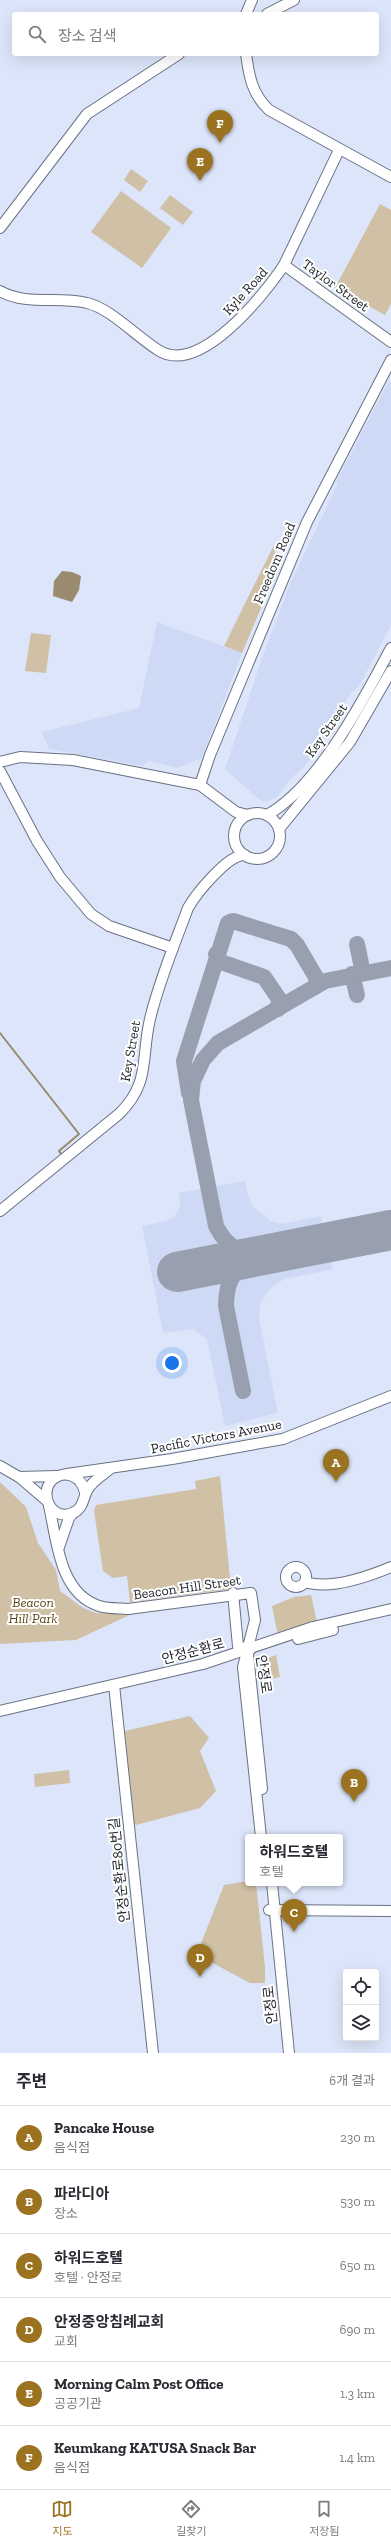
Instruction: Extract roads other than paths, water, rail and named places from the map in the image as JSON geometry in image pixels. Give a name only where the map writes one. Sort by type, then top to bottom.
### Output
[{"type":"street","points":[[247,12],[252,0]]},
{"type":"street","points":[[271,12],[294,0]]},
{"type":"street","points":[[0,228],[87,114],[176,56]]},
{"type":"street","points":[[246,56],[250,81],[258,100],[281,118],[391,177]]},
{"type":"street","name":"Kyle Road","points":[[0,291],[17,298],[87,303],[98,308],[159,351],[177,356],[189,354],[240,320],[273,283],[284,265],[339,150]]},
{"type":"street","name":"Taylor Street","points":[[284,265],[391,342]]},
{"type":"street","name":"Freedom Road","points":[[200,785],[210,755],[307,522],[391,360]]},
{"type":"street","name":"Key Street","points":[[267,814],[278,808],[328,754],[356,712],[391,648]]},
{"type":"street","name":"Key Street","points":[[279,829],[350,742],[391,671]]},
{"type":"street","points":[[0,762],[20,757],[73,760],[200,785],[236,812],[248,815]]},
{"type":"street","points":[[0,771],[49,861],[91,914],[109,926],[173,948]]},
{"type":"street","points":[[236,812],[238,824]]},
{"type":"street","points":[[255,813],[267,814],[275,820],[279,829],[279,843],[271,854],[257,859],[239,853],[234,835],[238,824],[248,815],[255,813]]},
{"type":"street","name":"Key Street","points":[[0,1211],[119,1114],[135,1096],[142,1079],[151,1016],[173,948],[195,897],[239,853]]},
{"type":"street","name":"Pacific Victors Avenue","points":[[16,1476],[62,1475],[283,1439],[391,1396]]},
{"type":"street","points":[[0,1466],[16,1476],[61,1514],[74,1512]]},
{"type":"street","points":[[59,1547],[69,1518],[82,1504],[85,1493],[90,1486],[111,1468]]},
{"type":"street","points":[[48,1503],[48,1484],[62,1475],[79,1480],[85,1493]]},
{"type":"street","name":"Beacon Hill Street","points":[[48,1503],[65,1575],[84,1598],[100,1606],[128,1609],[233,1593],[251,1593],[255,1620],[247,1650]]},
{"type":"street","points":[[305,1582],[317,1586],[330,1584],[391,1568]]},
{"type":"street","points":[[233,1593],[238,1646],[247,1650],[261,1650],[391,1616]]},
{"type":"street","name":"안정순환로","points":[[0,1711],[202,1664],[313,1627],[391,1609]]},
{"type":"street","name":"안정로","points":[[247,1650],[243,1667],[261,1834]]},
{"type":"street","name":"안정로","points":[[247,1650],[251,1668],[267,1834]]},
{"type":"street","name":"안정순환로80번길","points":[[114,1685],[153,2053]]},
{"type":"street","name":"안정로","points":[[266,1886],[272,1910],[289,2053]]},
{"type":"street","name":"안정로","points":[[272,1886],[272,1910],[282,2053]]},
{"type":"street","points":[[272,1910],[391,1911]]},
{"type":"waterway","points":[[0,1033],[79,1134],[59,1151],[61,1154]]},
{"type":"place","name":"Keumkang KATUSA Snack Bar","points":[[220,143]]},
{"type":"place","name":"Morning Calm Post Office","points":[[200,181]]},
{"type":"place","name":"Pancake House","points":[[336,1482]]},
{"type":"place","name":"파라디아","points":[[354,1802]]},
{"type":"place","name":"하워드호텔","points":[[294,1932]]},
{"type":"place","name":"안정중앙침례교회","points":[[200,1977]]},
{"type":"park label","name":"Beacon Hill Park","points":[[33,1610]]}]
